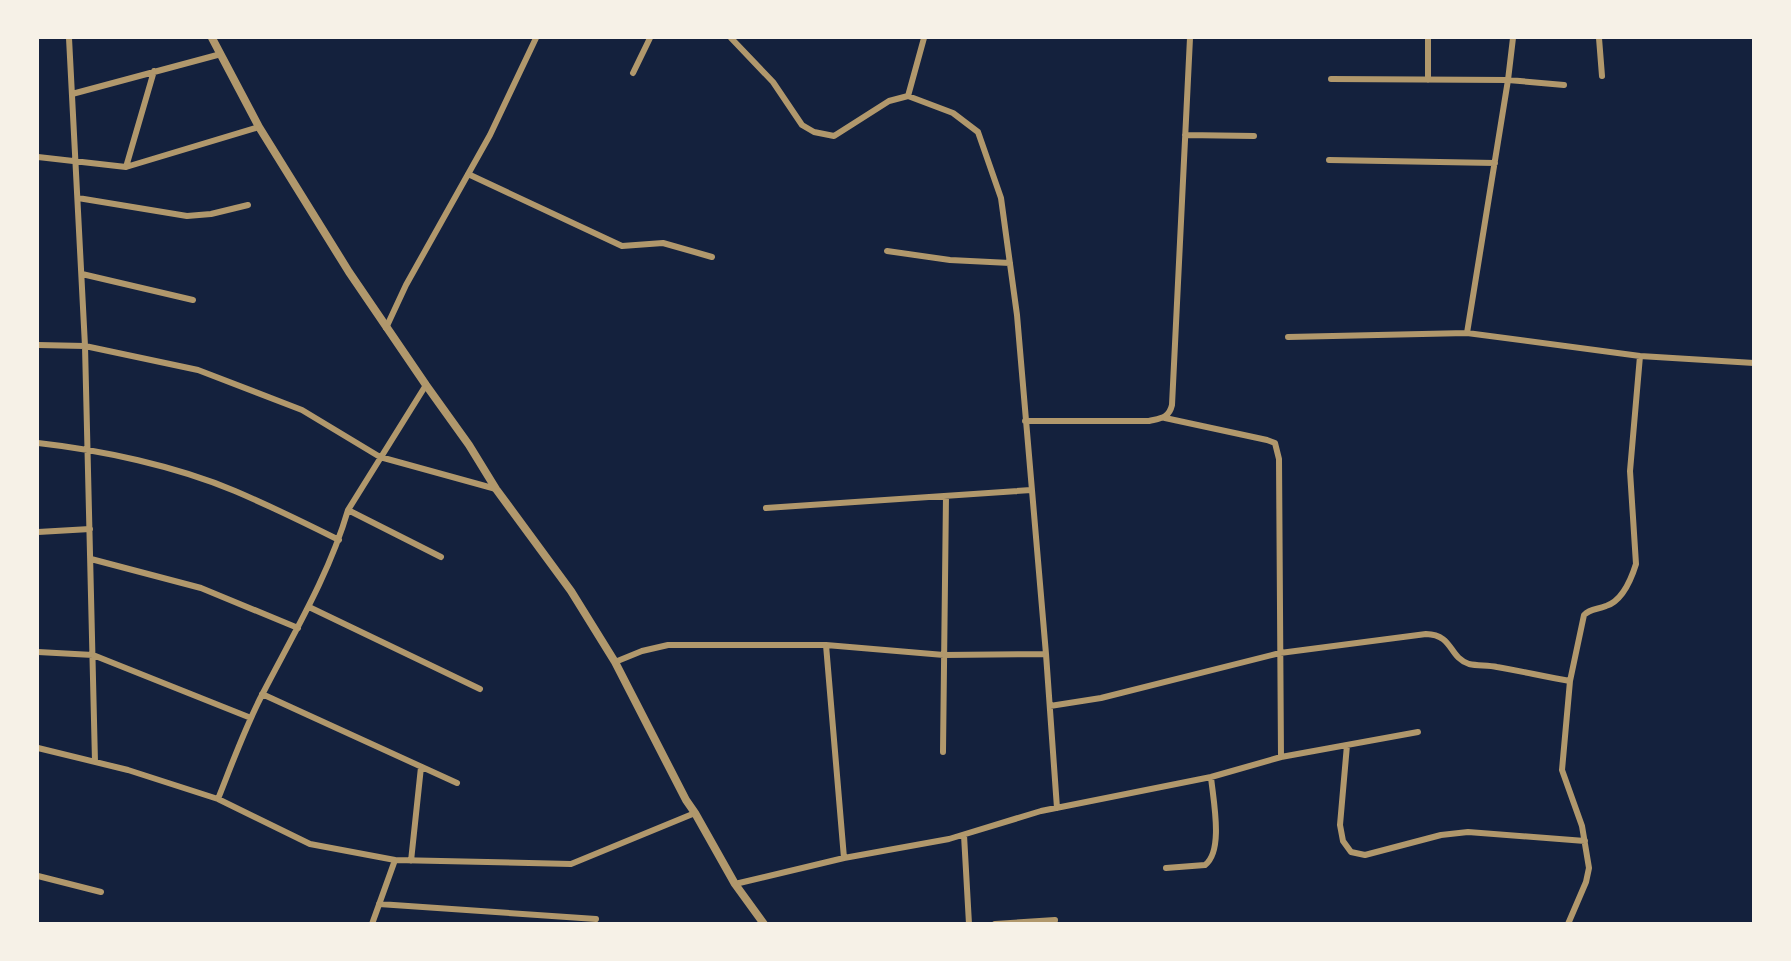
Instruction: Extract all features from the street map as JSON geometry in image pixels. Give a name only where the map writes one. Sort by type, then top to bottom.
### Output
[{"type":"street","points":[[69,38],[85,346],[94,762]]},
{"type":"street","points":[[212,38],[259,127],[386,328],[470,445],[496,489],[571,591],[615,662],[686,800],[735,884],[764,924]]},
{"type":"street","points":[[386,328],[406,285],[490,135],[536,38]]},
{"type":"street","points":[[633,73],[650,38]]},
{"type":"street","points":[[731,38],[773,82],[802,124],[814,132],[834,136],[889,101],[908,96],[953,113],[978,132],[1001,198],[1017,315],[1057,808]]},
{"type":"street","points":[[908,96],[924,38]]},
{"type":"street","points":[[1165,418],[1172,405],[1190,38]]},
{"type":"street","points":[[1428,38],[1428,80]]},
{"type":"street","points":[[1467,333],[1513,38]]},
{"type":"street","points":[[1599,38],[1602,76]]},
{"type":"street","points":[[72,94],[221,54]]},
{"type":"street","points":[[126,167],[154,71]]},
{"type":"street","points":[[1331,79],[1508,80],[1564,85]]},
{"type":"street","points":[[38,157],[126,167],[259,127]]},
{"type":"street","points":[[1185,135],[1254,136]]},
{"type":"street","points":[[1329,160],[1495,163]]},
{"type":"street","points":[[468,174],[607,241],[622,246],[663,243],[712,257]]},
{"type":"street","points":[[78,198],[187,216],[211,214],[248,205]]},
{"type":"street","points":[[887,251],[950,260],[1010,263]]},
{"type":"street","points":[[82,274],[193,300]]},
{"type":"street","points":[[1288,337],[1467,333],[1640,356],[1754,363]]},
{"type":"street","points":[[38,345],[85,346],[198,370],[302,410],[380,457],[496,489]]},
{"type":"street","points":[[1568,924],[1586,882],[1589,867],[1576,803],[1562,770],[1570,681],[1584,615],[1589,610],[1609,606],[1619,597],[1632,576],[1636,564],[1630,471],[1640,356]]},
{"type":"street","points":[[218,800],[262,694],[309,607],[339,540],[348,510],[426,386]]},
{"type":"street","points":[[1025,421],[1149,421],[1165,418],[1275,443],[1279,459],[1281,757]]},
{"type":"street","points":[[38,443],[88,449],[207,480],[339,540]]},
{"type":"street","points":[[766,508],[1031,490]]},
{"type":"street","points":[[943,752],[946,496]]},
{"type":"street","points":[[348,510],[441,557]]},
{"type":"street","points":[[38,532],[90,530]]},
{"type":"street","points":[[90,560],[201,588],[298,628]]},
{"type":"street","points":[[309,607],[480,689]]},
{"type":"street","points":[[1050,706],[1101,698],[1280,653],[1435,634],[1443,638],[1459,658],[1469,664],[1495,666],[1570,681]]},
{"type":"street","points":[[615,662],[642,651],[668,645],[826,645],[944,655],[1046,654]]},
{"type":"street","points":[[826,645],[844,858]]},
{"type":"street","points":[[38,652],[93,655],[251,718]]},
{"type":"street","points":[[262,694],[457,783]]},
{"type":"street","points":[[735,884],[844,858],[964,835],[1057,808],[1211,777],[1281,757],[1418,732]]},
{"type":"street","points":[[1347,745],[1340,825],[1343,841],[1351,852],[1365,855],[1441,835],[1468,832],[1585,841]]},
{"type":"street","points":[[38,748],[128,770],[218,800],[310,844],[395,860],[572,864],[695,813]]},
{"type":"street","points":[[411,861],[421,766]]},
{"type":"street","points":[[1166,868],[1205,865],[1210,861],[1216,840],[1211,777]]},
{"type":"street","points":[[964,835],[969,924]]},
{"type":"street","points":[[372,924],[395,860]]},
{"type":"street","points":[[38,876],[100,892]]},
{"type":"street","points":[[379,904],[596,919]]},
{"type":"street","points":[[995,924],[1055,920]]}]
